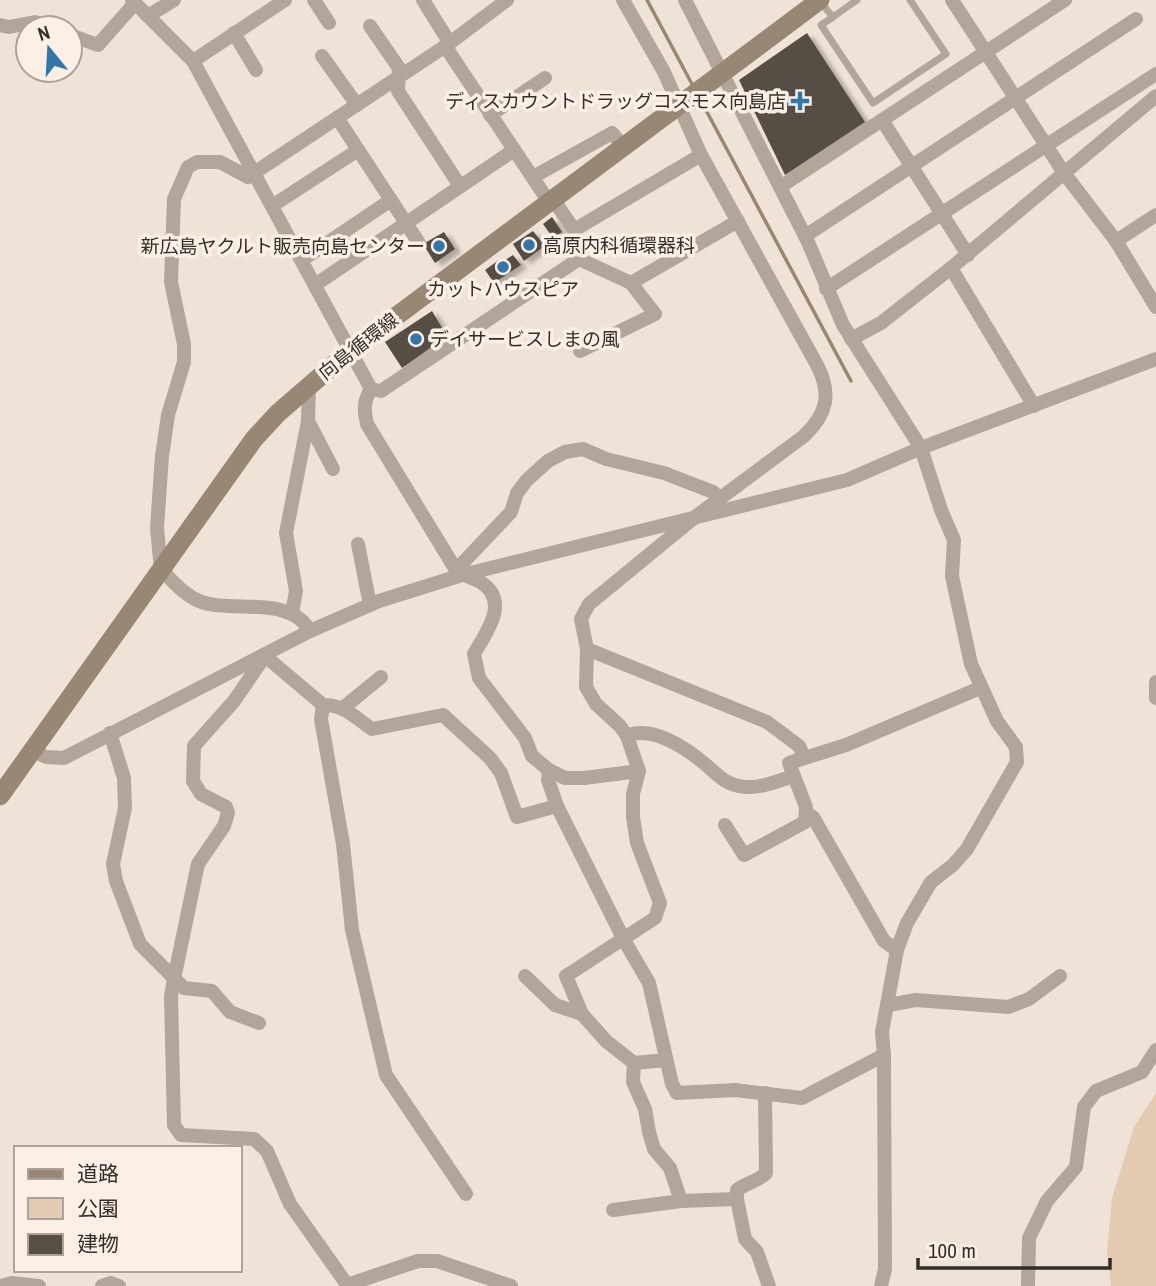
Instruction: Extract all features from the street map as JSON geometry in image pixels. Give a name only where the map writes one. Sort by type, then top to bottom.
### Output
[{"type":"main road","name":"向島循環線","points":[[0,796],[254,439],[351,350],[820,0]]},
{"type":"street","points":[[148,16],[173,0]]},
{"type":"street","points":[[193,61],[285,0]]},
{"type":"street","points":[[314,0],[329,23]]},
{"type":"street","points":[[423,0],[446,37],[449,52],[490,115],[574,230],[701,155]]},
{"type":"street","points":[[310,631],[306,623],[292,613],[201,602],[186,594],[161,570],[157,528],[162,456],[168,415],[184,362],[184,344],[171,282],[174,198],[188,167],[197,162],[220,162],[248,177],[447,45],[489,5],[507,0]]},
{"type":"street","points":[[623,0],[664,72],[701,155],[820,371],[826,389],[825,404],[818,422],[804,436],[695,517],[589,604],[581,619],[587,649],[586,687],[596,704],[627,736],[639,771],[633,794],[637,843],[660,903],[655,918],[566,976],[582,1014],[606,1041],[634,1063],[666,1060]]},
{"type":"street","points":[[685,0],[719,75],[804,236],[851,339],[921,448],[941,510],[954,540],[952,576],[971,664],[997,721],[1016,747],[1017,762],[967,849],[953,865],[931,882],[907,923],[897,950],[882,1032],[885,1269],[881,1286]]},
{"type":"street","points":[[952,0],[1064,173],[1116,241],[1156,307]]},
{"type":"street","points":[[780,187],[1065,0]]},
{"type":"street","points":[[84,40],[98,45],[133,2],[193,61],[372,389]]},
{"type":"street","points":[[804,236],[1136,19]]},
{"type":"street","points":[[370,26],[399,68],[398,91],[460,186]]},
{"type":"street","points":[[234,33],[256,70]]},
{"type":"street","points":[[322,56],[357,105]]},
{"type":"street","points":[[826,289],[1156,74]]},
{"type":"street","points":[[490,115],[545,78]]},
{"type":"street","points":[[851,339],[881,323],[951,268],[1156,96]]},
{"type":"street","points":[[338,119],[419,243]]},
{"type":"street","points":[[882,120],[968,254]]},
{"type":"street","points":[[533,177],[612,133],[623,146]]},
{"type":"street","points":[[272,206],[358,150]]},
{"type":"street","points":[[316,285],[514,150]]},
{"type":"street","points":[[302,260],[391,200]]},
{"type":"street","points":[[1116,241],[1156,215]]},
{"type":"street","points":[[631,283],[738,221]]},
{"type":"street","points":[[372,389],[382,391],[579,259],[631,283],[655,314],[580,351]]},
{"type":"street","points":[[951,268],[1034,406]]},
{"type":"street","points":[[33,751],[46,757],[64,758],[310,631],[370,605],[459,573],[847,480],[921,448],[1156,359]]},
{"type":"street","points":[[292,613],[296,591],[286,533],[308,421],[309,386]]},
{"type":"street","points":[[372,389],[366,397],[364,409],[367,424],[459,573],[481,583],[490,591],[495,617],[474,654],[479,678],[525,738],[532,756],[549,770],[565,778],[639,771]]},
{"type":"street","points":[[308,421],[333,469]]},
{"type":"street","points":[[459,573],[511,512],[517,493],[527,480],[548,461],[565,452],[583,449],[606,459],[664,473],[713,492],[719,498]]},
{"type":"street","points":[[358,544],[370,605]]},
{"type":"street","points":[[587,649],[767,722],[799,746],[804,757]]},
{"type":"street","points":[[265,656],[323,705],[343,708],[372,729],[443,715],[496,766],[517,817],[557,806]]},
{"type":"street","points":[[265,656],[234,701],[194,746],[193,781],[201,794],[226,807],[228,813],[224,826],[198,864],[174,979],[174,1125],[181,1135],[254,1139],[267,1151],[290,1204],[348,1286],[418,1261],[437,1261],[511,1286]]},
{"type":"street","points":[[343,708],[381,677]]},
{"type":"street","points":[[1156,682],[1156,698]]},
{"type":"street","points":[[725,825],[744,855],[805,822],[807,814],[789,763],[846,745],[980,688]]},
{"type":"street","points":[[323,705],[321,719],[343,844],[352,930],[386,1075],[466,1194]]},
{"type":"street","points":[[627,736],[636,732],[675,744],[707,765],[713,775],[744,787],[758,787],[793,776]]},
{"type":"street","points":[[110,733],[124,778],[125,808],[113,864],[116,881],[139,944],[184,988],[212,991],[230,1012],[259,1023]]},
{"type":"street","points":[[549,770],[548,780],[557,806],[649,984],[672,1084],[677,1093],[735,1090],[802,1098],[884,1055]]},
{"type":"street","points":[[807,814],[813,817],[884,941],[897,950]]},
{"type":"street","points":[[524,976],[555,1006],[582,1014]]},
{"type":"street","points":[[888,1005],[916,1000],[1008,1007],[1029,999],[1060,976]]},
{"type":"street","points":[[1028,1286],[1029,1238],[1047,1202],[1076,1167],[1084,1107],[1096,1091],[1142,1072],[1156,1050]]},
{"type":"street","points":[[634,1063],[633,1082],[645,1109],[654,1149],[670,1168],[681,1201]]},
{"type":"street","points":[[765,1093],[766,1173],[761,1179],[744,1184],[737,1190],[737,1199],[745,1239],[757,1252],[769,1286]]},
{"type":"street","points":[[613,1210],[681,1201],[737,1199]]},
{"type":"street","points":[[1,1286],[12,1283],[39,1286]]},
{"type":"street","points":[[102,1286],[111,1283],[119,1286]]},
{"type":"lane","points":[[820,0],[832,18]]},
{"type":"lane","points":[[857,0],[821,25],[873,103],[946,54],[910,0]]},
{"type":"green space","points":[[1156,1093],[1156,1286],[1111,1286],[1107,1252],[1112,1198],[1134,1127]]},
{"type":"building","name":"ディスカウントドラッグコスモス向島店","points":[[807,33],[865,122],[785,175],[739,80]]},
{"type":"building","points":[[552,217],[562,232],[553,238],[543,224]]},
{"type":"building","name":"高原内科循環器科","points":[[533,231],[545,246],[524,261],[513,244]]},
{"type":"building","name":"新広島ヤクルト販売向島センター","points":[[444,232],[455,249],[435,263],[423,244]]},
{"type":"building","name":"カットハウスピア","points":[[513,255],[521,265],[494,283],[485,270],[499,260],[502,262]]},
{"type":"building","name":"デイサービスしまの風","points":[[432,311],[447,336],[402,368],[385,342]]},
{"type":"waterway","points":[[647,0],[693,86]]},
{"type":"waterway","points":[[700,99],[851,381]]},
{"type":"place","name":"ディスカウントドラッグコスモス向島店","points":[[800,101]]},
{"type":"place","name":"高原内科循環器科","points":[[529,245]]},
{"type":"place","name":"新広島ヤクルト販売向島センター","points":[[439,246]]},
{"type":"place","name":"カットハウスピア","points":[[503,267]]},
{"type":"place","name":"デイサービスしまの風","points":[[416,339]]}]
